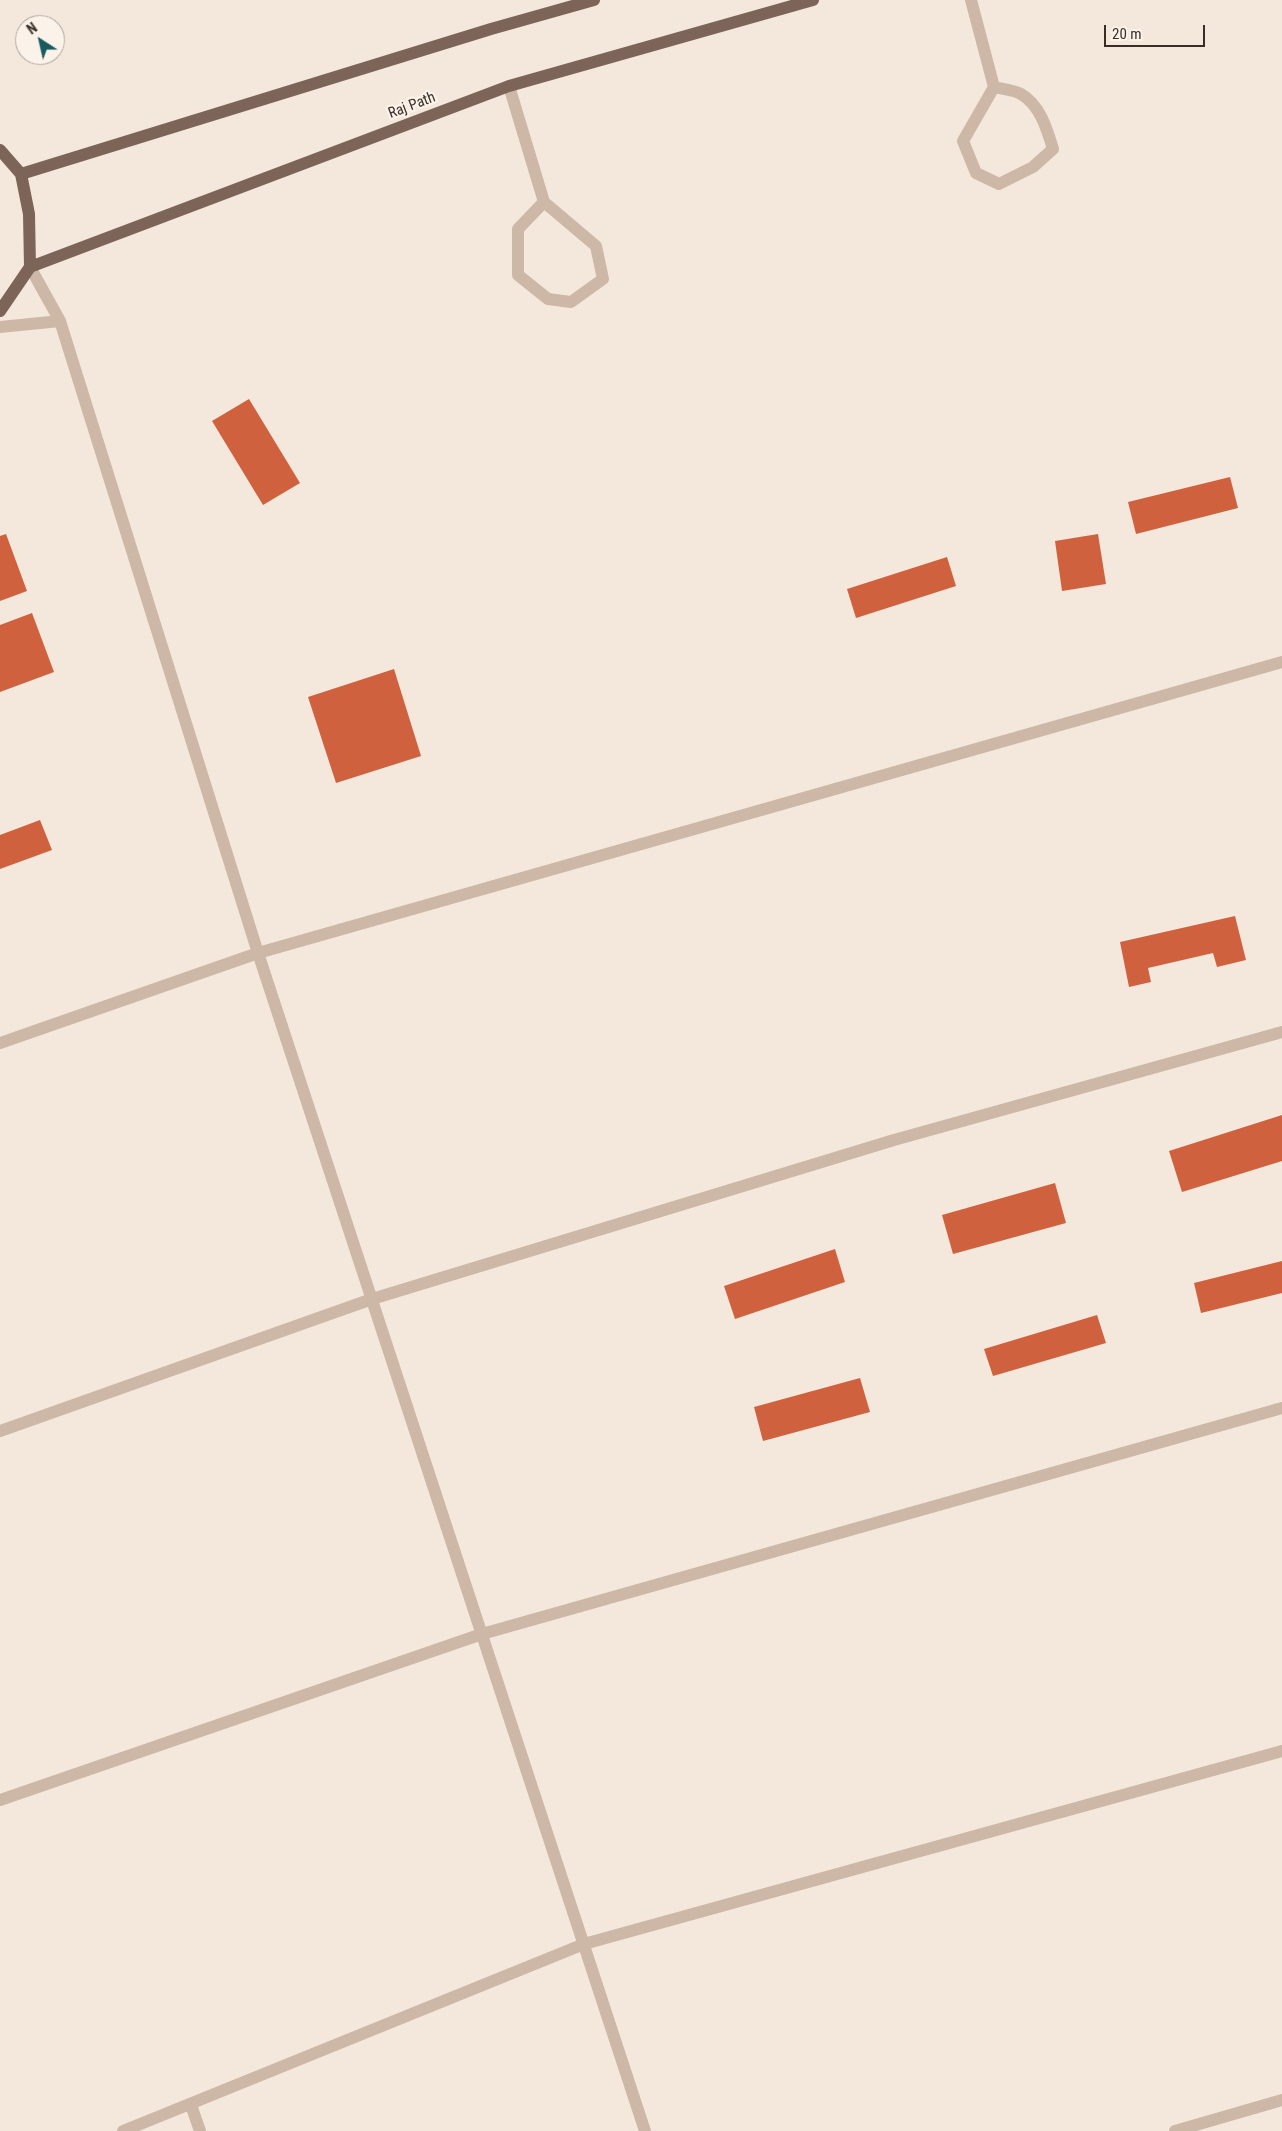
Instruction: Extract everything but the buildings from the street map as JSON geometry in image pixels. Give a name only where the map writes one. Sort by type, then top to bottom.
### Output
[{"type":"main road","points":[[21,174],[491,29],[594,0]]},
{"type":"main road","name":"Raj Path","points":[[30,267],[509,86],[813,0]]},
{"type":"main road","points":[[0,150],[21,174],[29,214],[30,267],[0,311]]},
{"type":"street","points":[[971,0],[994,87],[963,141],[976,173],[999,184],[1033,167],[1053,149],[1047,128],[1037,110],[1021,94],[994,87]]},
{"type":"street","points":[[509,86],[544,202],[596,246],[603,279],[571,302],[548,299],[518,275],[518,230],[544,202]]},
{"type":"street","points":[[30,267],[60,322],[258,953],[645,2131]]},
{"type":"street","points":[[0,327],[60,322]]},
{"type":"street","points":[[0,1043],[258,953],[1282,662]]},
{"type":"street","points":[[0,1431],[372,1299],[894,1140],[1282,1032]]},
{"type":"street","points":[[0,1800],[482,1634],[1282,1408]]},
{"type":"street","points":[[123,2131],[584,1944],[1282,1751]]},
{"type":"street","points":[[1175,2131],[1282,2100]]},
{"type":"street","points":[[191,2105],[200,2131]]}]
